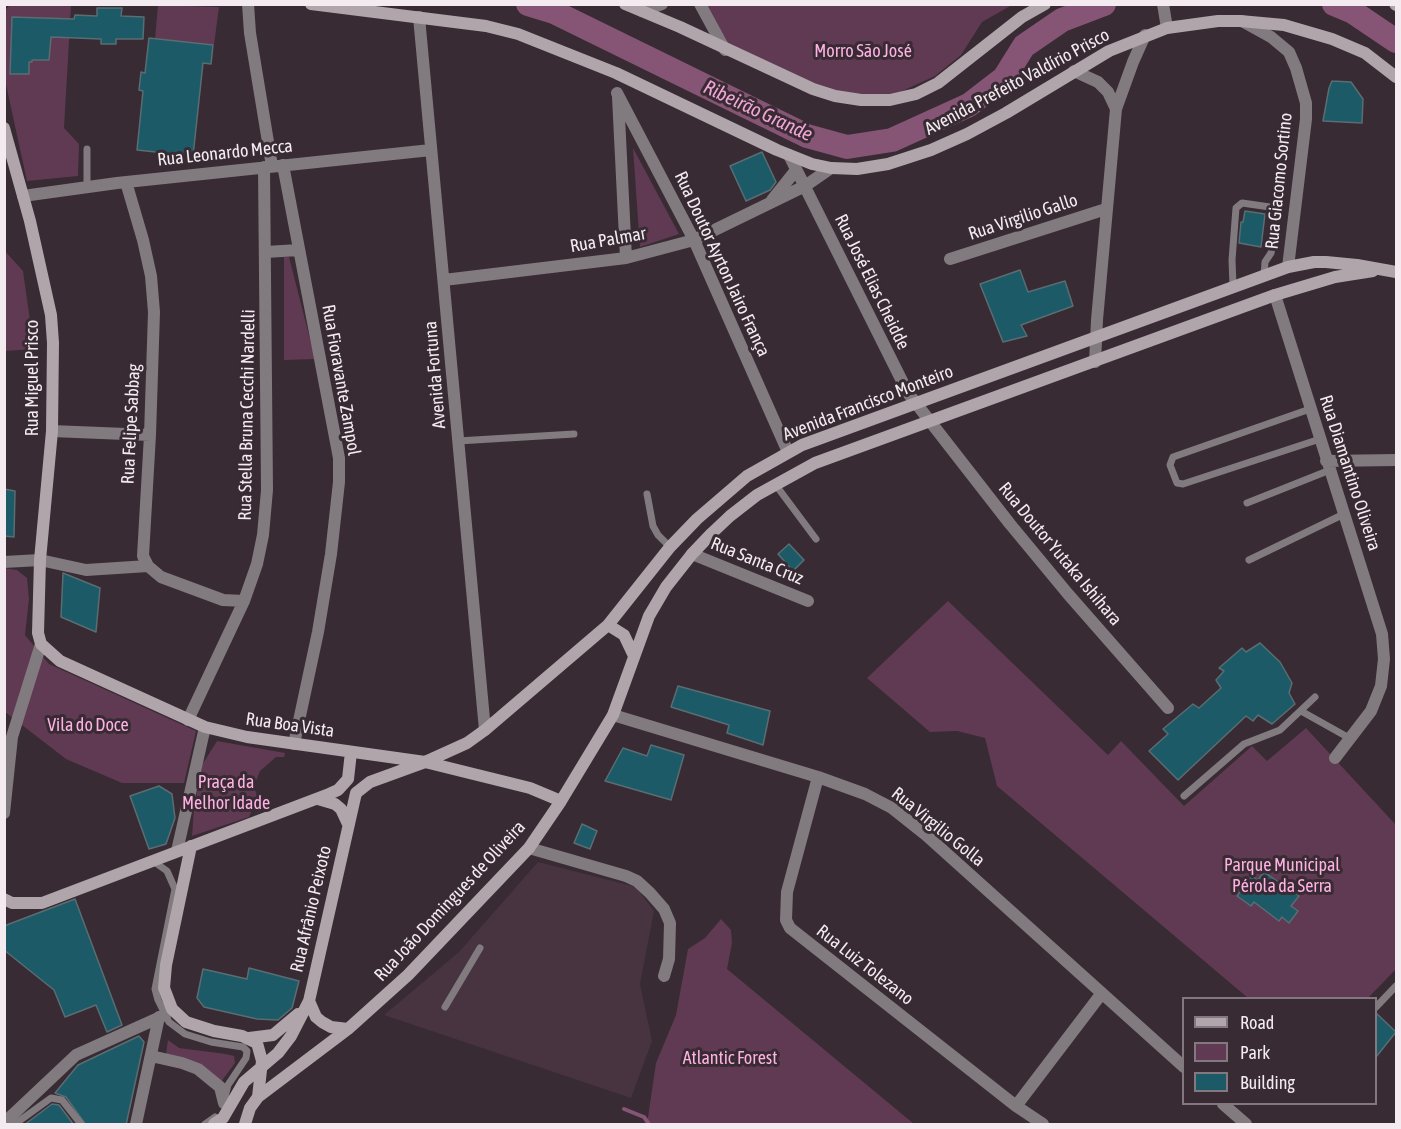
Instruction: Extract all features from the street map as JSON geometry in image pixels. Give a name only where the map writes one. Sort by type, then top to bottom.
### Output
[{"type":"main road","name":"Avenida Prefeito Valdírio Prisco","points":[[311,4],[486,26],[518,34],[546,43],[616,74],[789,155],[831,168],[857,169],[888,164],[931,150],[1006,113],[1109,51],[1167,28],[1218,21],[1284,25],[1332,39],[1365,53],[1396,77]]},
{"type":"main road","name":"Avenida Prefeito Valdírio Prisco","points":[[625,4],[725,50],[835,96],[861,100],[890,100],[916,93],[938,83],[1023,17],[1046,4]]},
{"type":"main road","name":"Rua Miguel Prisco","points":[[4,128],[46,287],[53,343],[52,431],[40,560],[39,639]]},
{"type":"main road","name":"Avenida Francisco Monteiro","points":[[360,788],[370,782],[425,762],[485,730],[608,625],[670,546],[718,499],[747,476],[788,452],[915,402],[1288,267],[1326,262],[1391,271]]},
{"type":"main road","name":"Avenida Francisco Monteiro","points":[[634,656],[657,602],[692,554],[730,516],[757,495],[815,463],[1275,295],[1335,277],[1391,271]]},
{"type":"main road","points":[[608,625],[624,635],[634,656]]},
{"type":"main road","name":"Rua Boa Vista","points":[[39,639],[60,661],[205,727],[247,737],[425,762],[530,788],[561,801]]},
{"type":"main road","name":"Rua João Domingues de Oliveira","points":[[258,1097],[348,1029],[408,975],[529,848],[561,801],[613,715],[634,656]]},
{"type":"main road","points":[[4,900],[12,903],[42,903],[318,799],[338,790],[348,778],[351,752]]},
{"type":"main road","name":"Rua Afrânio Peixoto","points":[[307,1004],[353,800],[360,788]]},
{"type":"main road","name":"Rua Afrânio Peixoto","points":[[318,799],[341,809],[348,824]]},
{"type":"main road","points":[[190,846],[166,965],[164,988],[172,1009],[186,1022],[257,1042],[262,1066],[258,1097],[250,1108],[245,1125]]},
{"type":"main road","points":[[248,1038],[273,1035],[307,1004]]},
{"type":"main road","points":[[307,1004],[322,1023],[331,1027],[348,1029]]},
{"type":"main road","points":[[214,1125],[223,1118],[244,1082],[278,1053],[291,1036],[307,1004]]},
{"type":"street","points":[[248,4],[250,33],[273,166]]},
{"type":"street","points":[[642,11],[662,4]]},
{"type":"street","points":[[700,4],[725,50]]},
{"type":"street","points":[[1164,8],[1167,28]]},
{"type":"street","name":"Avenida Fortuna","points":[[419,17],[485,730]]},
{"type":"street","name":"Rua Giacomo Sortino","points":[[1240,21],[1271,37],[1289,52],[1306,103],[1288,267]]},
{"type":"street","points":[[1095,362],[1095,338],[1116,110],[1145,35]]},
{"type":"street","points":[[1074,71],[1098,82],[1108,92],[1116,110]]},
{"type":"street","name":"Rua Doutor Ayrton Jairo França","points":[[626,258],[617,93],[694,240],[788,452]]},
{"type":"street","name":"Rua Leonardo Mecca","points":[[23,196],[126,182],[431,150]]},
{"type":"street","name":"Rua José Elias Cheidde","points":[[789,155],[904,386],[929,420]]},
{"type":"street","name":"Rua Fioravante Zampol","points":[[273,166],[298,250],[339,458],[339,482],[331,554],[320,621],[294,744]]},
{"type":"street","name":"Rua Stella Bruna Cecchi Nardelli","points":[[188,720],[244,601],[257,564],[263,535],[267,490],[266,252],[273,166]]},
{"type":"street","name":"Rua Palmar","points":[[444,280],[626,258],[694,240],[805,186],[831,168]]},
{"type":"street","name":"Rua Palmar","points":[[769,203],[796,170]]},
{"type":"street","name":"Rua Felipe Sabbag","points":[[126,182],[151,276],[154,312],[150,435],[143,541],[143,556],[148,566]]},
{"type":"street","name":"Rua Virgilio Gallo","points":[[950,259],[1106,208]]},
{"type":"street","points":[[266,252],[298,250]]},
{"type":"street","name":"Rua Diamantino Oliveira","points":[[1275,295],[1382,634],[1384,659],[1381,686],[1371,711],[1335,758]]},
{"type":"street","name":"Rua Doutor Yutaka Ishihara","points":[[929,420],[1068,594],[1167,708]]},
{"type":"street","points":[[52,431],[150,435]]},
{"type":"street","points":[[1328,466],[1396,460]]},
{"type":"street","name":"Rua Santa Cruz","points":[[692,554],[808,602]]},
{"type":"street","points":[[4,562],[40,560],[86,570],[148,566],[161,577],[177,584],[223,600],[244,601]]},
{"type":"street","points":[[4,813],[12,737],[39,639]]},
{"type":"street","name":"Rua Virgilio Golla","points":[[613,715],[818,777],[865,794],[892,808],[926,835],[1182,1065]]},
{"type":"street","points":[[4,723],[12,737]]},
{"type":"street","points":[[177,851],[205,727]]},
{"type":"street","name":"Rua Luiz Tolezano","points":[[818,777],[787,891],[786,920],[790,928],[1043,1125]]},
{"type":"street","points":[[529,848],[626,876],[637,881],[650,893],[664,909],[670,923],[669,959],[664,976]]},
{"type":"street","points":[[1016,1106],[1102,993]]},
{"type":"street","points":[[136,1125],[162,1016]]},
{"type":"street","points":[[4,1123],[76,1055],[162,1016]]},
{"type":"street","points":[[151,1056],[198,1069],[220,1087],[224,1103]]},
{"type":"street","points":[[1224,1105],[1246,1125]]},
{"type":"lane","points":[[87,149],[87,187]]},
{"type":"lane","points":[[1233,286],[1232,260],[1236,208],[1242,203],[1276,210],[1274,238],[1265,262],[1264,275]]},
{"type":"lane","points":[[1310,409],[1173,457],[1170,465],[1177,483],[1184,484],[1320,439]]},
{"type":"lane","points":[[458,441],[574,434]]},
{"type":"lane","points":[[1247,503],[1328,466]]},
{"type":"lane","points":[[775,484],[816,539]]},
{"type":"lane","points":[[647,494],[653,526],[658,535],[670,546]]},
{"type":"lane","points":[[1249,560],[1344,514]]},
{"type":"lane","points":[[1184,796],[1244,744],[1280,730],[1315,697]]},
{"type":"lane","points":[[1301,711],[1351,739]]},
{"type":"lane","points":[[153,861],[167,871],[175,889],[155,988],[162,1016],[184,1034],[211,1042],[243,1047],[247,1051],[246,1058],[228,1085],[223,1110],[205,1125]]},
{"type":"lane","points":[[445,1007],[480,948]]},
{"type":"lane","points":[[1377,1006],[1396,986]]},
{"type":"lane","points":[[15,1125],[51,1098],[62,1100],[81,1125]]},
{"type":"shaded area","points":[[538,862],[636,887],[654,911],[640,984],[652,1041],[631,1098],[384,1015],[459,952]]},
{"type":"green space","points":[[158,5],[219,7],[214,45],[155,39]]},
{"type":"green space","name":"Morro São José","points":[[701,5],[1012,5],[982,22],[961,55],[935,76],[900,92],[883,96],[838,94],[735,51],[718,33]]},
{"type":"green space","points":[[9,6],[71,6],[64,128],[79,144],[78,176],[27,181],[5,80],[4,11]]},
{"type":"green space","points":[[633,148],[679,234],[640,247]]},
{"type":"green space","points":[[4,250],[23,271],[34,349],[5,351]]},
{"type":"green space","points":[[284,257],[289,257],[315,359],[284,360]]},
{"type":"green space","name":"Vila do Doce","points":[[4,568],[17,570],[27,578],[29,599],[25,635],[49,664],[196,731],[184,783],[122,783],[66,759],[5,712]]},
{"type":"green space","name":"Parque Municipal Pérola da Serra","points":[[948,601],[1108,755],[1121,741],[1184,806],[1252,746],[1267,761],[1306,728],[1396,825],[1396,969],[1369,997],[1247,997],[997,786],[985,738],[957,731],[930,732],[867,678]]},
{"type":"green space","name":"Praça da Melhor Idade","points":[[217,741],[285,753],[284,757],[276,757],[260,771],[255,790],[258,797],[249,817],[192,836],[202,765]]},
{"type":"green space","name":"Atlantic Forest","points":[[721,919],[731,930],[732,943],[727,969],[914,1124],[647,1124],[656,1063],[676,1015],[688,949],[705,938]]},
{"type":"green space","points":[[168,1040],[179,1048],[234,1056],[235,1063],[221,1082],[166,1054]]},
{"type":"building","points":[[97,8],[122,8],[121,16],[144,17],[143,39],[116,39],[116,44],[101,44],[101,39],[51,37],[49,60],[29,62],[29,74],[10,74],[12,17],[74,19],[75,15],[97,16]]},
{"type":"building","points":[[149,38],[213,45],[211,64],[203,63],[193,156],[137,150],[143,91],[139,90],[141,72],[145,73]]},
{"type":"building","points":[[1332,81],[1351,82],[1363,99],[1362,123],[1323,121]]},
{"type":"building","points":[[762,152],[776,182],[770,190],[746,201],[730,166]]},
{"type":"building","points":[[1245,211],[1265,214],[1261,247],[1239,243],[1241,222],[1243,222]]},
{"type":"building","points":[[1020,270],[1028,292],[1065,281],[1073,306],[1021,325],[1027,336],[1003,342],[980,284]]},
{"type":"building","points":[[4,489],[15,491],[14,537],[4,536]]},
{"type":"building","points":[[789,544],[804,560],[793,571],[778,554]]},
{"type":"building","points":[[63,573],[100,588],[96,632],[61,617]]},
{"type":"building","points":[[1260,643],[1280,662],[1292,683],[1289,693],[1295,704],[1272,724],[1258,715],[1253,721],[1246,716],[1178,780],[1149,751],[1168,734],[1163,729],[1193,704],[1199,708],[1221,688],[1216,680],[1224,671],[1219,668],[1242,648],[1246,652]]},
{"type":"building","points":[[678,686],[770,711],[763,745],[727,733],[729,725],[671,707]]},
{"type":"building","points":[[651,745],[684,755],[671,800],[605,781],[623,748],[647,756]]},
{"type":"building","points":[[159,786],[172,794],[175,818],[166,844],[149,849],[130,796]]},
{"type":"building","points":[[582,824],[597,831],[590,849],[574,843]]},
{"type":"building","points":[[1264,872],[1299,896],[1291,906],[1298,911],[1289,923],[1282,917],[1279,921],[1254,902],[1251,906],[1237,896],[1252,876],[1258,880]]},
{"type":"building","points":[[75,899],[122,1025],[107,1032],[96,1005],[65,1017],[54,990],[4,950],[4,926]]},
{"type":"building","points":[[249,968],[299,981],[292,1008],[278,1020],[257,1019],[204,1007],[197,998],[203,969],[247,979]]},
{"type":"building","points":[[1377,1014],[1396,1032],[1377,1056]]},
{"type":"building","points":[[139,1036],[144,1042],[126,1125],[86,1125],[66,1097],[55,1093],[78,1065]]},
{"type":"building","points":[[52,1104],[59,1105],[74,1125],[24,1125]]},
{"type":"waterway","name":"Ribeirão Grande","points":[[528,4],[554,12],[807,136],[847,147],[892,140],[969,105],[1004,78],[1024,46],[1062,20],[1104,4]]},
{"type":"waterway","name":"Ribeirão Grande","points":[[1334,4],[1353,12],[1396,41]]},
{"type":"waterway","points":[[624,1109],[644,1117],[649,1124]]}]
